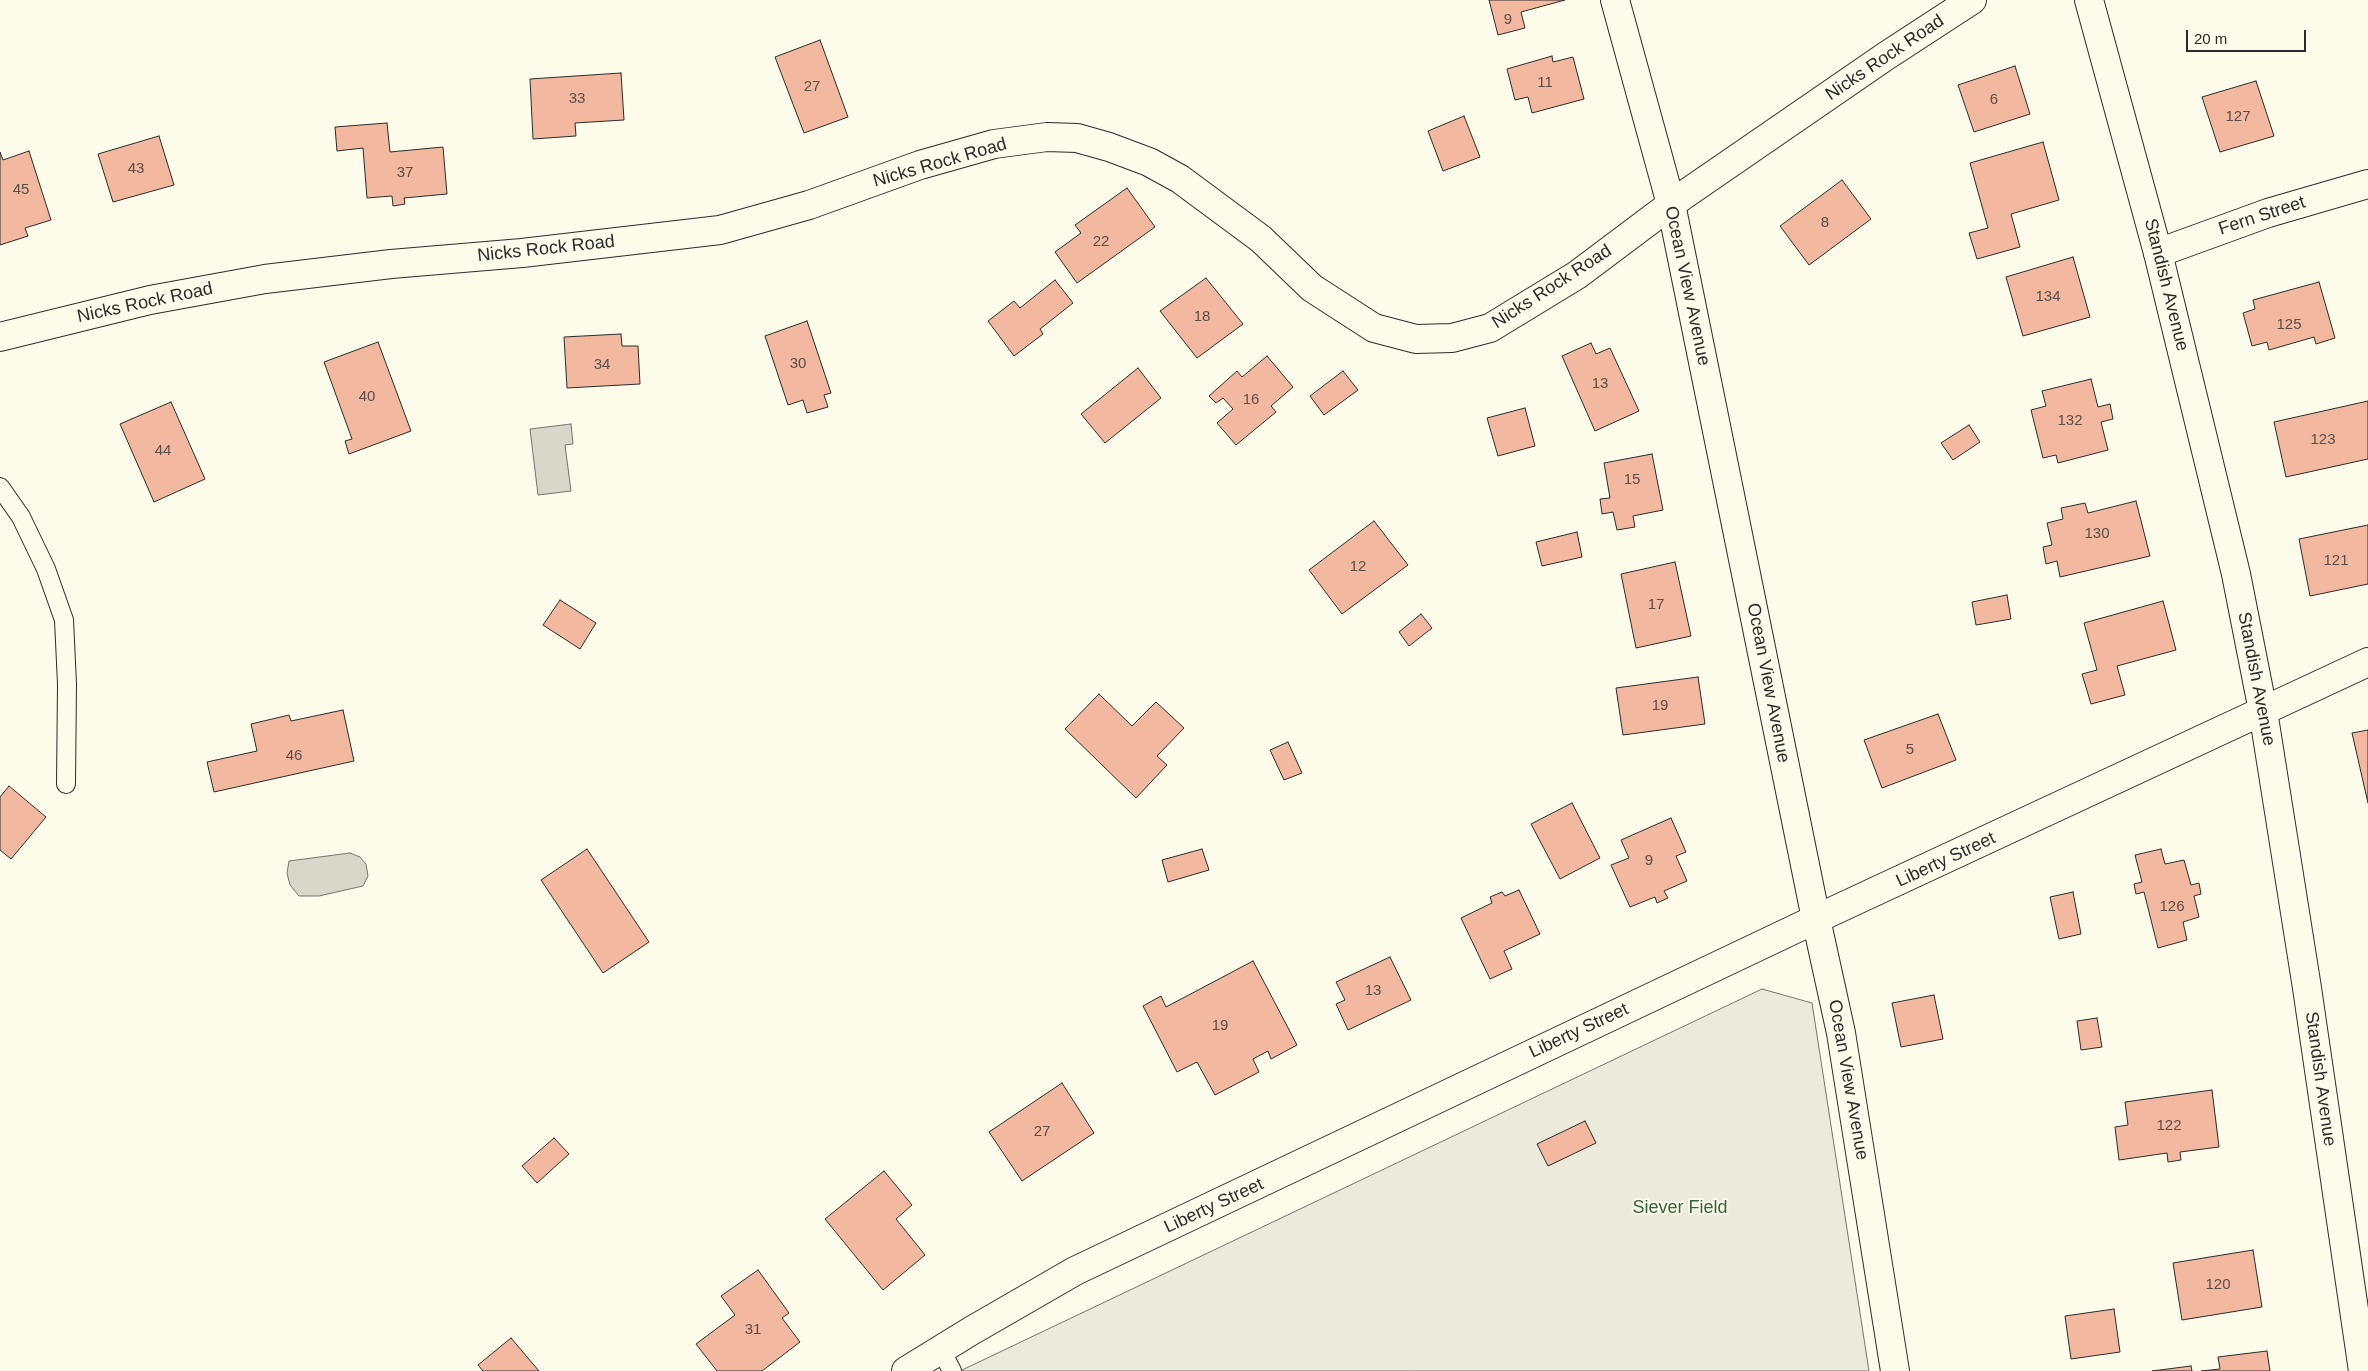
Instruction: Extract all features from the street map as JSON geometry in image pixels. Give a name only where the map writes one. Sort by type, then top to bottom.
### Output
[{"type":"street","name":"Ocean View Avenue","points":[[1615,0],[1671,204],[1816,920],[1841,1033],[1895,1371]]},
{"type":"street","name":"Nicks Rock Road","points":[[0,337],[150,300],[265,279],[390,264],[522,253],[720,230],[809,205],[920,165],[994,144],[1047,137],[1077,138],[1109,148],[1149,162],[1180,179],[1261,239],[1312,288],[1374,328],[1416,339],[1452,338],[1490,328],[1577,275],[1671,204],[1886,56],[1972,0]]},
{"type":"street","name":"Standish Avenue","points":[[2088,0],[2158,253],[2236,574],[2263,712],[2306,978],[2363,1371]]},
{"type":"street","name":"Fern Street","points":[[2158,253],[2268,213],[2368,184]]},
{"type":"street","name":"Liberty Street","points":[[906,1371],[946,1360],[1075,1271],[1816,920],[2368,662]]},
{"type":"lane","points":[[0,487],[21,517],[46,569],[64,620],[67,684],[66,784]]},
{"type":"green space","name":"Siever Field","points":[[1762,989],[1812,1003],[1869,1371],[960,1371]]},
{"type":"shaded area","points":[[571,424],[573,444],[565,445],[571,491],[538,495],[530,429]]},
{"type":"shaded area","points":[[350,853],[360,857],[366,864],[368,876],[363,886],[319,896],[299,896],[290,885],[287,873],[289,861]]},
{"type":"building","points":[[1489,0],[1565,0],[1521,12],[1525,28],[1498,35]]},
{"type":"building","points":[[820,40],[848,117],[804,133],[775,57]]},
{"type":"building","points":[[1552,56],[1553,62],[1573,57],[1584,99],[1532,113],[1528,97],[1515,100],[1507,69]]},
{"type":"building","points":[[2015,66],[2030,114],[1974,132],[1958,85]]},
{"type":"building","points":[[621,73],[624,120],[575,123],[576,136],[533,139],[530,79]]},
{"type":"building","points":[[2256,81],[2274,136],[2220,152],[2202,97]]},
{"type":"building","points":[[1464,116],[1480,157],[1443,171],[1428,131]]},
{"type":"building","points":[[387,123],[390,152],[443,147],[447,194],[404,198],[405,204],[393,206],[392,196],[367,198],[363,148],[337,151],[335,127]]},
{"type":"building","points":[[159,136],[174,185],[113,202],[98,154]]},
{"type":"building","points":[[2043,142],[2059,200],[2011,214],[2020,247],[1977,259],[1969,233],[1988,228],[1970,163]]},
{"type":"building","points":[[29,151],[51,220],[25,228],[28,236],[0,245],[0,152],[3,160]]},
{"type":"building","points":[[1842,180],[1871,219],[1809,265],[1780,226]]},
{"type":"building","points":[[1127,188],[1155,227],[1077,283],[1055,252],[1081,233],[1075,225]]},
{"type":"building","points":[[2073,257],[2090,317],[2023,336],[2006,277]]},
{"type":"building","points":[[1206,278],[1243,324],[1197,358],[1160,311]]},
{"type":"building","points":[[1055,280],[1073,303],[1040,329],[1043,334],[1014,356],[988,321],[1014,301],[1020,308]]},
{"type":"building","points":[[2319,282],[2335,338],[2316,344],[2314,337],[2269,350],[2267,342],[2252,346],[2243,313],[2255,309],[2253,300]]},
{"type":"building","points":[[807,321],[831,393],[824,395],[828,407],[807,413],[803,400],[788,405],[765,336]]},
{"type":"building","points":[[621,334],[622,346],[638,346],[640,384],[567,388],[564,337]]},
{"type":"building","points":[[378,342],[411,431],[349,454],[345,441],[352,439],[324,362]]},
{"type":"building","points":[[1591,343],[1596,354],[1610,348],[1639,411],[1595,431],[1562,356]]},
{"type":"building","points":[[1267,356],[1293,387],[1271,406],[1276,412],[1236,445],[1217,423],[1233,409],[1223,398],[1216,403],[1209,396],[1237,371],[1242,377]]},
{"type":"building","points":[[1138,368],[1161,398],[1105,443],[1081,414]]},
{"type":"building","points":[[1343,371],[1358,390],[1324,415],[1310,396]]},
{"type":"building","points":[[2091,379],[2098,407],[2110,404],[2113,419],[2101,422],[2108,450],[2058,463],[2056,455],[2043,458],[2031,410],[2046,406],[2042,391]]},
{"type":"building","points":[[2368,401],[2368,459],[2286,477],[2274,422]]},
{"type":"building","points":[[171,402],[205,479],[154,502],[120,424]]},
{"type":"building","points":[[1525,408],[1535,446],[1498,456],[1487,418]]},
{"type":"building","points":[[1969,425],[1980,442],[1953,460],[1941,443]]},
{"type":"building","points":[[1652,454],[1663,510],[1633,516],[1635,527],[1617,530],[1613,512],[1602,514],[1600,499],[1610,498],[1604,463]]},
{"type":"building","points":[[2136,501],[2150,556],[2060,577],[2057,561],[2046,564],[2043,547],[2052,545],[2047,523],[2063,519],[2061,508],[2085,503],[2088,513]]},
{"type":"building","points":[[1374,521],[1408,565],[1342,614],[1309,570]]},
{"type":"building","points":[[2368,525],[2368,584],[2310,596],[2299,539]]},
{"type":"building","points":[[1577,532],[1582,557],[1542,566],[1536,542]]},
{"type":"building","points":[[1675,562],[1691,636],[1636,648],[1621,574]]},
{"type":"building","points":[[2007,595],[2011,619],[1976,625],[1972,602]]},
{"type":"building","points":[[560,600],[596,623],[580,649],[543,625]]},
{"type":"building","points":[[2163,601],[2176,650],[2117,666],[2125,695],[2091,704],[2082,674],[2097,670],[2084,623]]},
{"type":"building","points":[[1421,614],[1432,628],[1409,646],[1399,632]]},
{"type":"building","points":[[1698,677],[1705,724],[1623,735],[1616,688]]},
{"type":"building","points":[[1099,694],[1132,726],[1156,702],[1184,728],[1157,756],[1167,765],[1136,798],[1065,729]]},
{"type":"building","points":[[343,710],[354,761],[214,792],[207,762],[257,751],[251,724],[289,715],[291,721]]},
{"type":"building","points":[[1938,714],[1956,760],[1882,788],[1864,740]]},
{"type":"building","points":[[2368,730],[2368,803],[2352,733]]},
{"type":"building","points":[[1288,742],[1302,773],[1284,780],[1270,750]]},
{"type":"building","points":[[9,786],[46,817],[11,859],[0,850],[0,797]]},
{"type":"building","points":[[1572,803],[1600,858],[1560,879],[1531,824]]},
{"type":"building","points":[[1671,818],[1686,852],[1676,856],[1687,881],[1664,891],[1668,898],[1657,903],[1655,897],[1630,907],[1611,865],[1629,858],[1621,840]]},
{"type":"building","points":[[587,849],[649,942],[603,973],[541,880]]},
{"type":"building","points":[[1202,849],[1209,870],[1168,882],[1162,860]]},
{"type":"building","points":[[2161,849],[2165,864],[2184,860],[2191,885],[2199,883],[2201,894],[2194,896],[2199,917],[2183,922],[2187,940],[2158,948],[2144,892],[2136,894],[2134,884],[2142,882],[2135,855]]},
{"type":"building","points":[[1519,890],[1540,934],[1504,951],[1512,969],[1490,979],[1461,918],[1492,903],[1490,897],[1502,892],[1505,896]]},
{"type":"building","points":[[2073,892],[2081,934],[2059,939],[2050,897]]},
{"type":"building","points":[[1390,957],[1411,1000],[1348,1030],[1336,1004],[1345,1000],[1336,982]]},
{"type":"building","points":[[1253,961],[1297,1045],[1271,1059],[1268,1051],[1253,1059],[1259,1072],[1215,1095],[1197,1062],[1177,1072],[1143,1006],[1161,996],[1166,1007]]},
{"type":"building","points":[[1934,995],[1943,1039],[1901,1047],[1892,1003]]},
{"type":"building","points":[[2097,1018],[2102,1047],[2081,1050],[2077,1021]]},
{"type":"building","points":[[1062,1083],[1094,1133],[1022,1181],[989,1132]]},
{"type":"building","points":[[2212,1090],[2219,1147],[2180,1152],[2181,1160],[2168,1162],[2167,1153],[2119,1160],[2115,1127],[2128,1125],[2125,1102]]},
{"type":"building","points":[[1585,1121],[1596,1143],[1548,1166],[1537,1144]]},
{"type":"building","points":[[554,1138],[569,1154],[537,1183],[522,1166]]},
{"type":"building","points":[[884,1171],[912,1205],[896,1219],[925,1255],[883,1290],[825,1219]]},
{"type":"building","points":[[2253,1250],[2262,1307],[2182,1320],[2173,1263]]},
{"type":"building","points":[[758,1270],[789,1313],[782,1318],[800,1342],[762,1371],[717,1371],[696,1344],[735,1315],[721,1296]]},
{"type":"building","points":[[2114,1309],[2120,1352],[2071,1359],[2065,1316]]},
{"type":"building","points":[[511,1338],[539,1371],[483,1371],[478,1365]]},
{"type":"building","points":[[2267,1351],[2270,1371],[2201,1371],[2220,1369],[2218,1357]]},
{"type":"building","points":[[2191,1366],[2192,1371],[2152,1371]]}]
